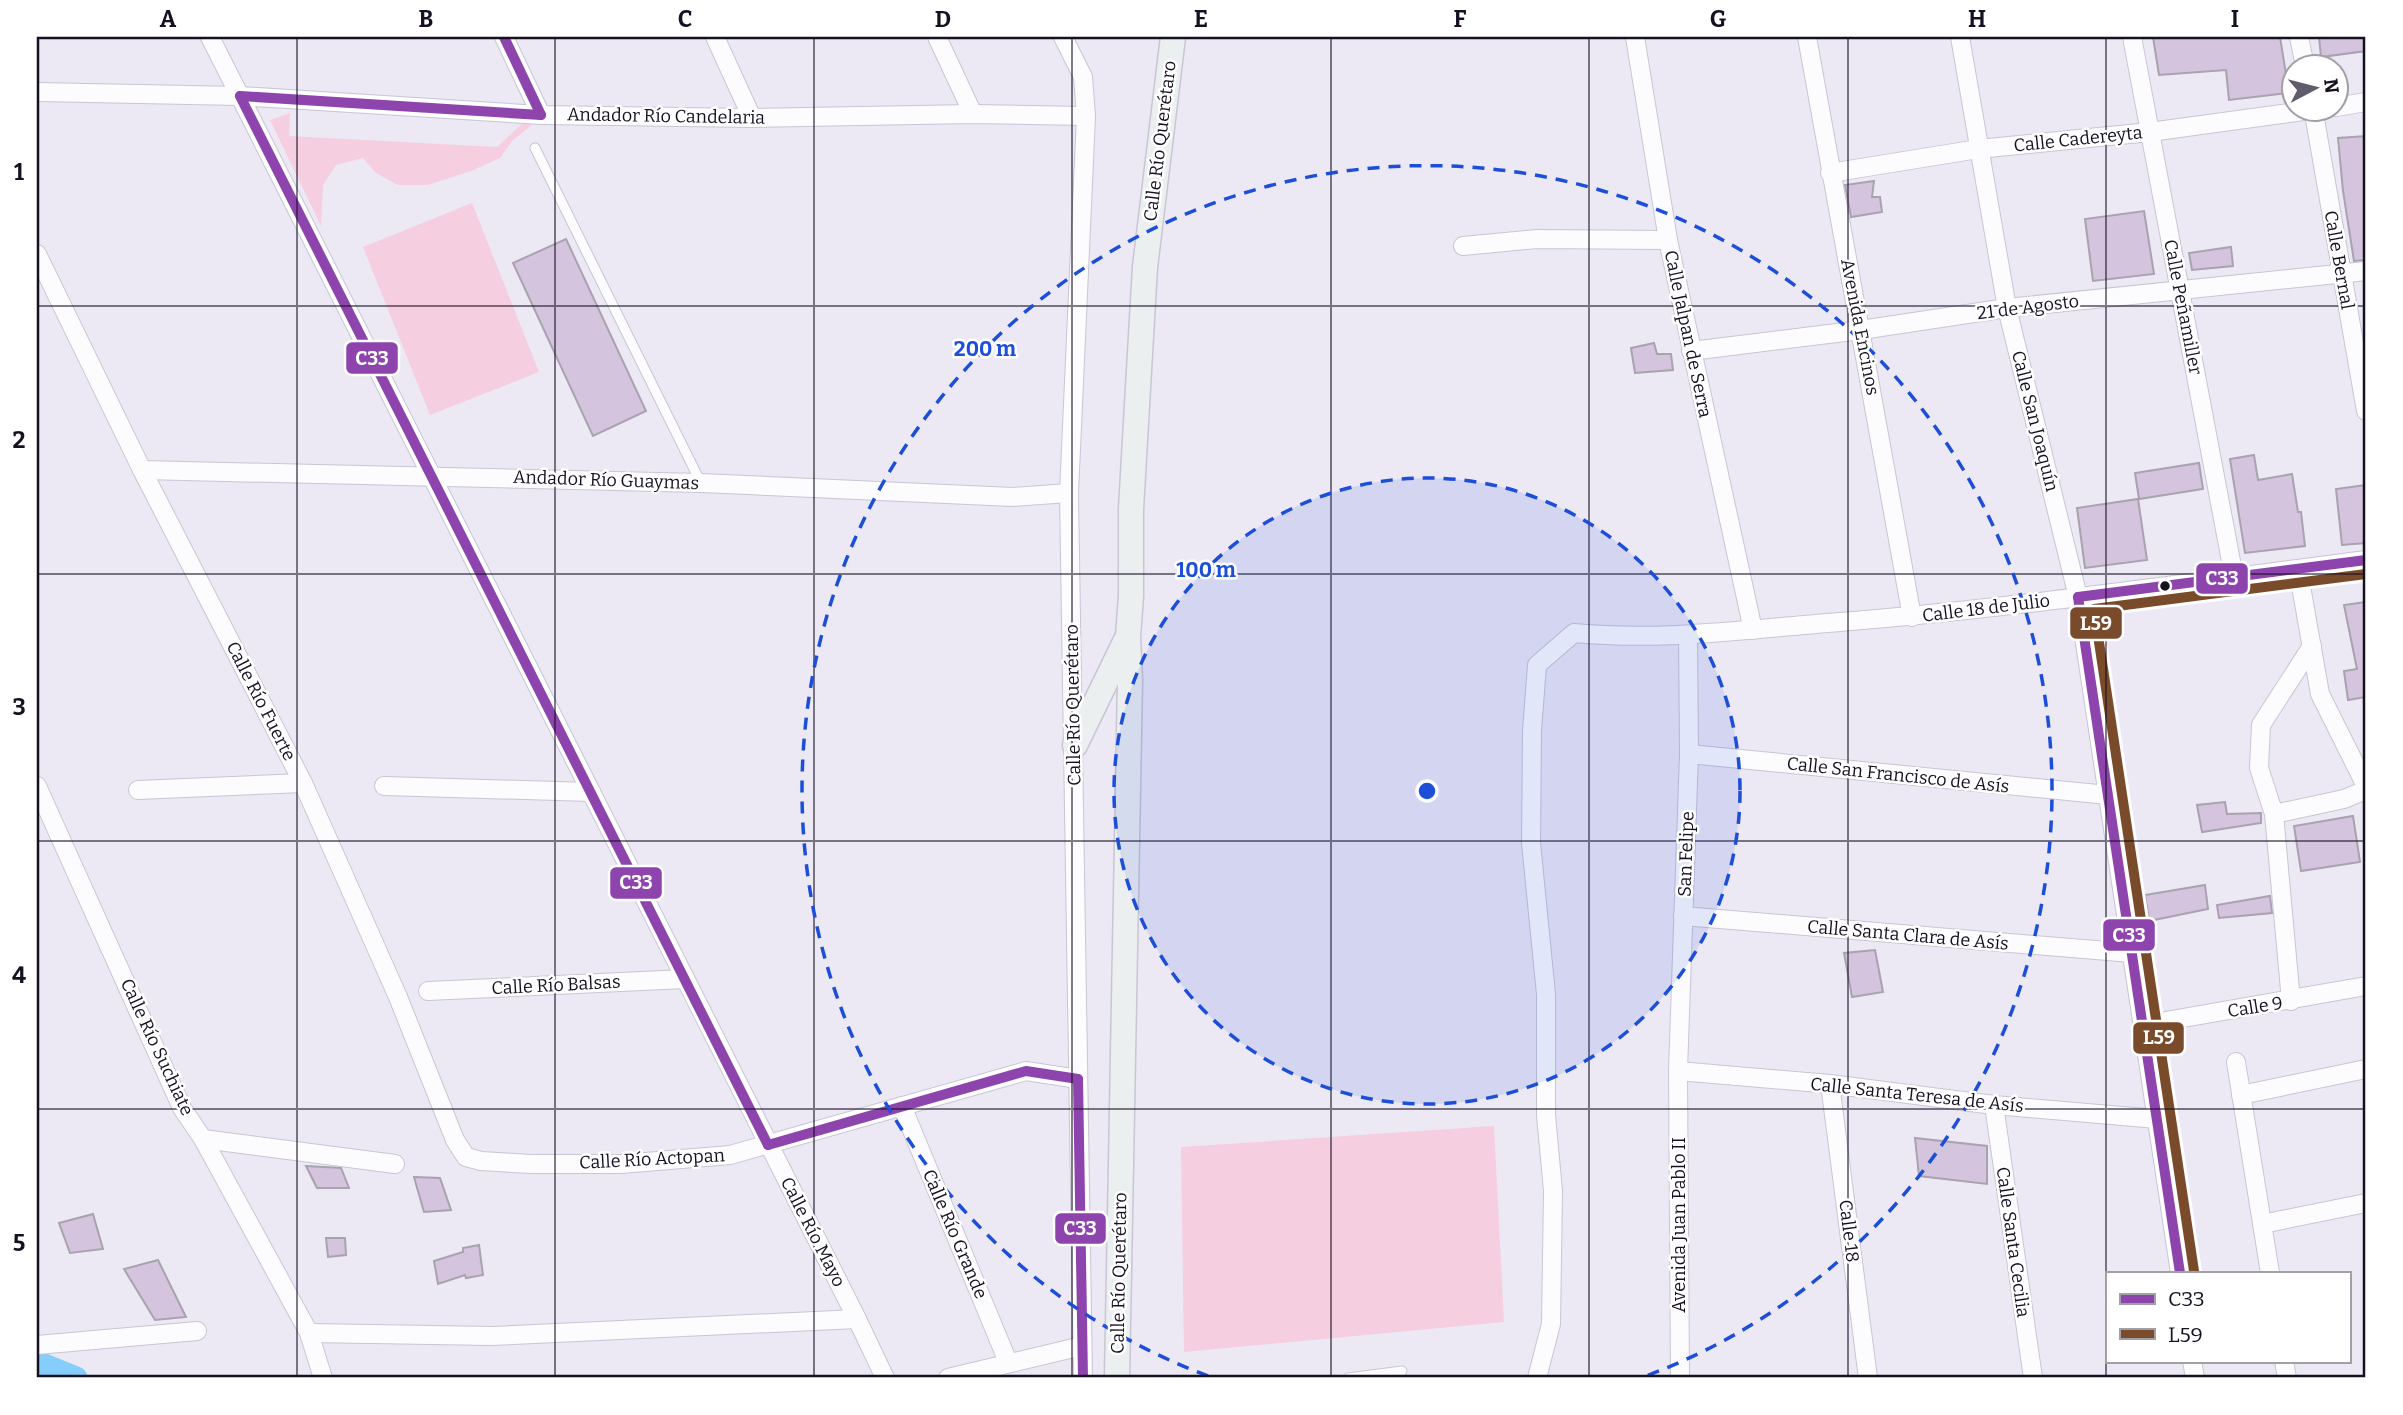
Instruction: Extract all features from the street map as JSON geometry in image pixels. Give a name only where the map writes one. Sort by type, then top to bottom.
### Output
[{"type":"main road","name":"Calle Río Querétaro","points":[[1117,1378],[1131,509],[1145,267],[1173,37]]},
{"type":"main road","points":[[1075,745],[1128,636]]},
{"type":"street","name":"Calle Río Mayo","points":[[210,37],[885,1378]]},
{"type":"street","points":[[504,37],[541,115]]},
{"type":"street","points":[[715,37],[752,118]]},
{"type":"street","points":[[937,37],[973,114]]},
{"type":"street","name":"Calle Río Querétaro","points":[[1063,37],[1083,77],[1086,116],[1069,493],[1083,1378]]},
{"type":"street","name":"Calle Jalpan de Serra","points":[[1635,37],[1668,240],[1753,629]]},
{"type":"street","name":"Avenida Encinos","points":[[1807,37],[1912,617]]},
{"type":"street","name":"Calle San Joaquín","points":[[1960,37],[2007,308],[2078,597],[2180,1272]]},
{"type":"street","name":"Calle Peñamiller","points":[[2132,37],[2234,577]]},
{"type":"street","name":"Andador Río Candelaria","points":[[37,92],[240,96],[541,115],[752,118],[973,114],[1086,116]]},
{"type":"street","name":"Calle Cadereyta","points":[[1830,173],[1978,149],[2150,132],[2280,114]]},
{"type":"street","name":"Calle Bernal","points":[[2320,122],[2341,274],[2366,411]]},
{"type":"street","points":[[1463,246],[1537,239],[1668,240]]},
{"type":"street","name":"Calle Río Fuerte","points":[[37,254],[142,470],[303,783],[398,997],[455,1140],[466,1157]]},
{"type":"street","name":"21 de Agosto","points":[[1691,351],[1861,330],[2007,308],[2366,271]]},
{"type":"street","name":"Andador Río Guaymas","points":[[142,470],[701,483],[1013,497],[1069,493]]},
{"type":"street","name":"Calle 18 de Julio","points":[[1537,1378],[1551,1324],[1553,1191],[1546,1115],[1546,994],[1531,843],[1532,731],[1537,665],[1574,633],[1624,637],[1688,636],[1912,617],[2366,560]]},
{"type":"street","points":[[2274,814],[2344,799],[2366,788],[2320,694],[2298,569]]},
{"type":"street","name":"San Felipe","points":[[1678,1072],[1689,754],[1688,636]]},
{"type":"street","points":[[2291,1001],[2274,814],[2259,768],[2261,725],[2312,646]]},
{"type":"street","name":"Calle San Francisco de Asís","points":[[1689,754],[2108,795]]},
{"type":"street","points":[[138,790],[303,783]]},
{"type":"street","name":"Calle Río Suchiate","points":[[37,786],[182,1108],[203,1139],[309,1333],[323,1378]]},
{"type":"street","points":[[384,786],[591,792]]},
{"type":"street","name":"Calle Santa Clara de Asís","points":[[1684,916],[2132,953]]},
{"type":"street","name":"Calle Río Balsas","points":[[428,990],[685,979]]},
{"type":"street","name":"Calle 9","points":[[2143,1025],[2366,986]]},
{"type":"street","points":[[2236,1062],[2270,1272]]},
{"type":"street","points":[[2241,1095],[2366,1069]]},
{"type":"street","name":"Calle Río Actopan","points":[[466,1157],[481,1161],[531,1164],[621,1164],[730,1155],[1026,1071],[1078,1079]]},
{"type":"street","name":"Calle Santa Teresa de Asís","points":[[1678,1072],[1830,1084],[1994,1105],[2157,1119]]},
{"type":"street","name":"Avenida Juan Pablo II","points":[[1678,1072],[1680,1378]]},
{"type":"street","name":"Calle 18","points":[[1830,1084],[1868,1378]]},
{"type":"street","name":"Calle Santa Cecilia","points":[[1994,1105],[2033,1378]]},
{"type":"street","name":"Calle Río Grande","points":[[902,1106],[1008,1362]]},
{"type":"street","points":[[203,1139],[395,1164]]},
{"type":"street","points":[[2262,1224],[2366,1203]]},
{"type":"street","points":[[309,1333],[492,1336],[857,1319]]},
{"type":"street","points":[[37,1345],[197,1331]]},
{"type":"street","points":[[948,1378],[1082,1346]]},
{"type":"lane","points":[[535,148],[701,483]]},
{"type":"lane","points":[[1348,1378],[1402,1371]]},
{"type":"shaded area","points":[[290,113],[289,136],[497,147],[526,120],[539,119],[512,141],[500,158],[428,185],[398,185],[376,173],[363,158],[336,165],[323,185],[321,226],[270,120]]},
{"type":"shaded area","points":[[472,203],[539,372],[430,415],[363,247]]},
{"type":"shaded area","points":[[1494,1126],[1504,1322],[1184,1352],[1181,1147]]},
{"type":"building","points":[[2153,37],[2280,37],[2282,52],[2280,52],[2280,94],[2229,100],[2226,70],[2159,75]]},
{"type":"building","points":[[2319,37],[2366,37],[2366,51],[2320,52]]},
{"type":"building","points":[[2366,136],[2366,260],[2354,261],[2338,138]]},
{"type":"building","points":[[1874,181],[1872,197],[1880,197],[1882,212],[1851,217],[1845,185]]},
{"type":"building","points":[[2144,211],[2154,274],[2093,281],[2085,219]]},
{"type":"building","points":[[566,239],[646,411],[593,436],[513,263]]},
{"type":"building","points":[[2231,247],[2233,266],[2192,270],[2189,253]]},
{"type":"building","points":[[1654,343],[1657,354],[1671,354],[1673,370],[1635,373],[1631,348]]},
{"type":"building","points":[[2254,455],[2258,480],[2292,474],[2298,512],[2301,512],[2305,546],[2245,553],[2230,459]]},
{"type":"building","points":[[2199,463],[2203,489],[2139,499],[2135,473]]},
{"type":"building","points":[[2366,485],[2366,543],[2342,545],[2336,489]]},
{"type":"building","points":[[2138,499],[2147,560],[2085,568],[2077,508]]},
{"type":"building","points":[[2366,602],[2366,697],[2348,700],[2344,671],[2357,669],[2344,605]]},
{"type":"building","points":[[2225,802],[2227,814],[2261,813],[2261,823],[2202,832],[2197,805]]},
{"type":"building","points":[[2353,816],[2360,862],[2301,871],[2294,826]]},
{"type":"building","points":[[2205,885],[2208,909],[2149,921],[2145,895]]},
{"type":"building","points":[[2270,896],[2272,913],[2219,918],[2217,905]]},
{"type":"building","points":[[1875,950],[1883,992],[1852,997],[1844,953]]},
{"type":"building","points":[[1915,1138],[1987,1146],[1987,1184],[1919,1176]]},
{"type":"building","points":[[306,1166],[341,1168],[349,1188],[317,1188]]},
{"type":"building","points":[[414,1177],[440,1178],[451,1210],[424,1212]]},
{"type":"building","points":[[93,1214],[103,1249],[70,1253],[59,1223]]},
{"type":"building","points":[[326,1238],[345,1238],[346,1255],[328,1257]]},
{"type":"building","points":[[479,1245],[483,1275],[466,1278],[465,1275],[438,1284],[434,1261],[463,1252],[463,1248]]},
{"type":"building","points":[[158,1260],[186,1317],[155,1320],[124,1269]]},
{"type":"waterway","points":[[39,1363],[76,1378]]},
{"type":"transit line","name":"C33","points":[[504,37],[541,115]]},
{"type":"transit line","name":"C33","points":[[240,96],[768,1145]]},
{"type":"transit line","name":"C33","points":[[240,96],[541,115]]},
{"type":"transit line","name":"C33","points":[[2078,597],[2366,560]]},
{"type":"transit line","name":"L59","points":[[2194,1271],[2094,609],[2366,574]]},
{"type":"transit line","name":"C33","points":[[2078,597],[2180,1272]]},
{"type":"transit line","name":"C33","points":[[768,1145],[1026,1071],[1078,1079]]},
{"type":"transit line","name":"C33","points":[[1078,1079],[1083,1378]]}]
